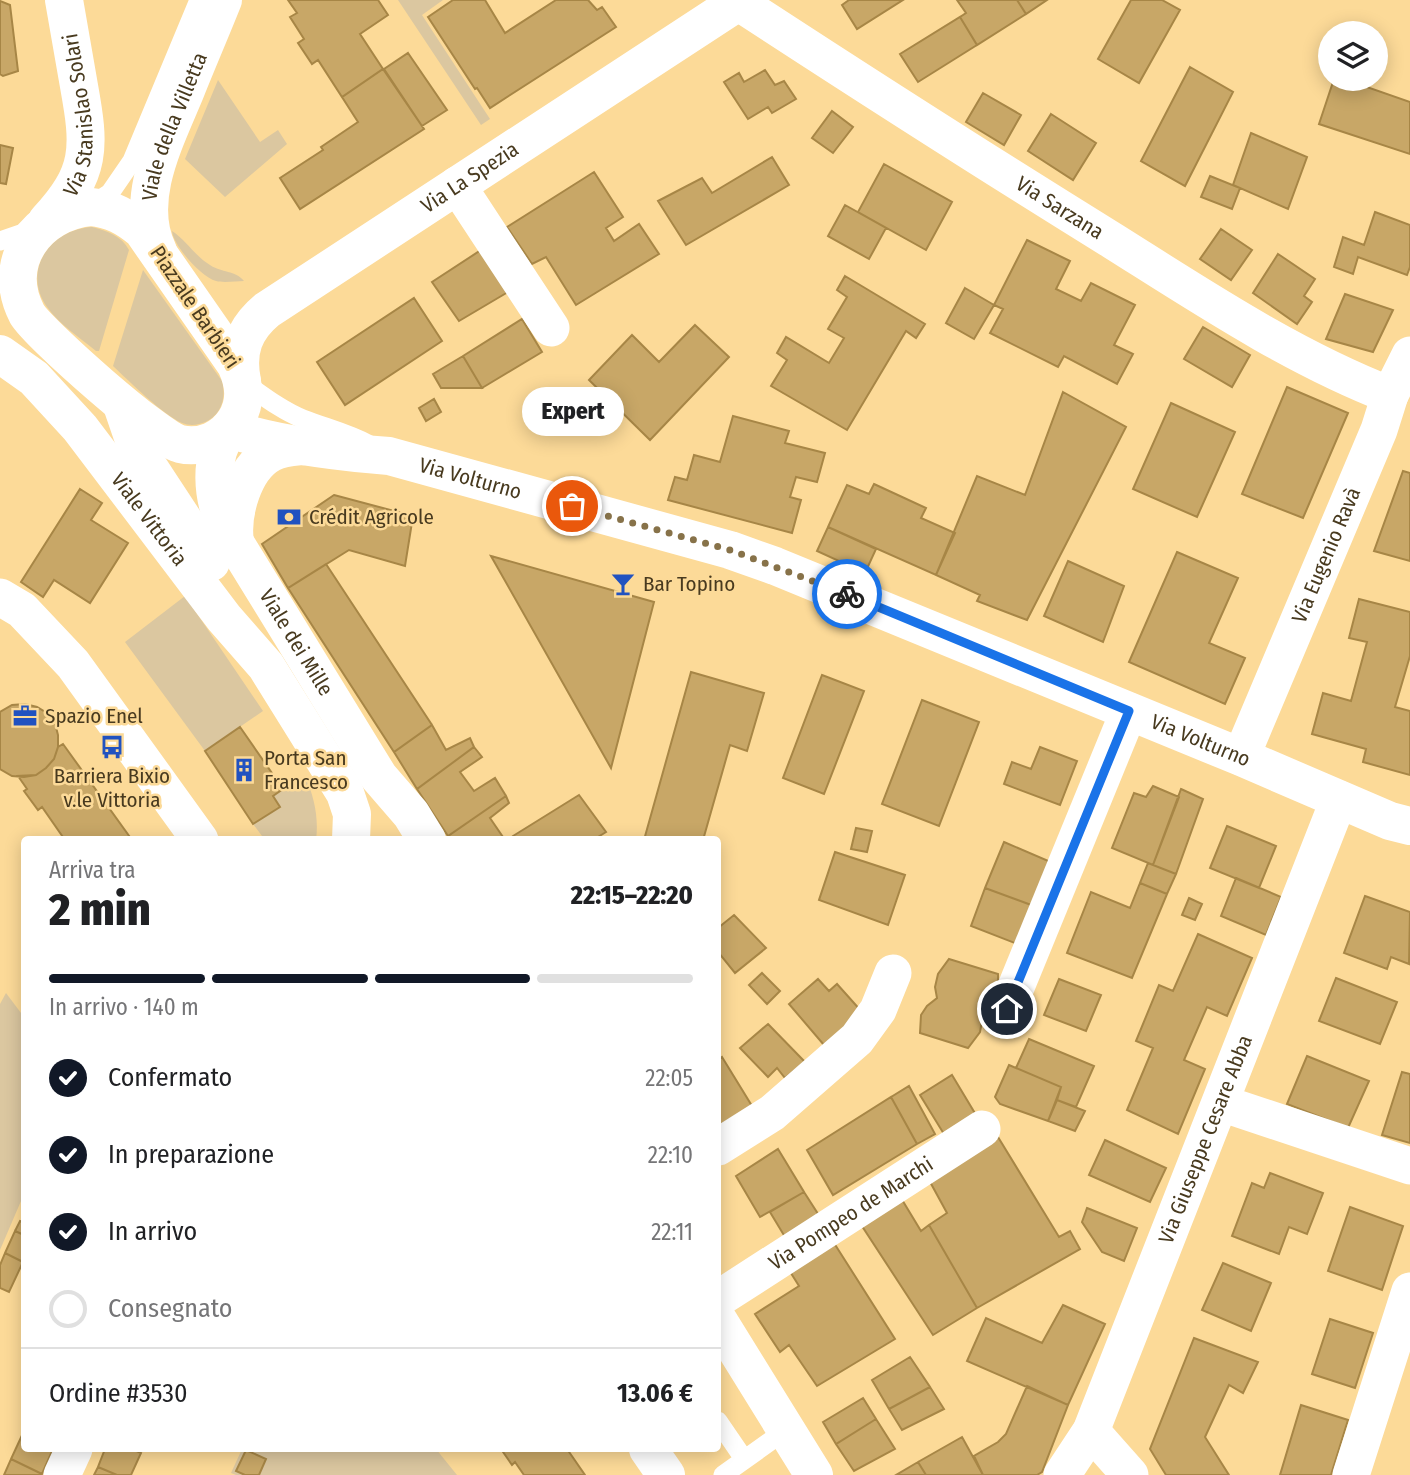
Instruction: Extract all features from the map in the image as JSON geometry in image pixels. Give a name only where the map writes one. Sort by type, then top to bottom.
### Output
[{"type":"main road","name":"Via Stanislao Solari","points":[[63,215],[83,164],[87,144],[86,123],[64,0]]},
{"type":"main road","name":"Viale della Villetta","points":[[161,256],[154,242],[151,225],[153,179],[164,142],[223,0]]},
{"type":"main road","name":"Via La Spezia","points":[[242,381],[242,341],[252,323],[260,316],[740,1]]},
{"type":"main road","name":"Piazzale Barbieri","points":[[63,215],[102,208],[124,216],[142,230],[236,365],[242,381],[242,407],[229,429]]},
{"type":"main road","points":[[41,332],[27,314],[19,292],[11,249],[63,215]]},
{"type":"main road","points":[[0,300],[20,313],[156,432],[180,444],[206,443],[229,429]]},
{"type":"main road","name":"Viale Vittoria","points":[[11,362],[47,390],[70,415],[224,618],[271,673]]},
{"type":"main road","name":"Viale Vittoria","points":[[111,393],[125,411],[142,457],[240,608],[271,673],[345,793],[352,814],[351,836]]},
{"type":"main road","name":"Via Volturno","points":[[229,429],[250,436],[334,452],[389,456],[730,550],[815,581],[1390,821],[1410,826]]},
{"type":"main road","name":"Viale dei Mille","points":[[229,429],[218,449],[214,484],[220,517],[237,549],[379,777],[411,814],[425,836]]},
{"type":"main road","points":[[237,549],[234,533],[237,513],[246,481],[254,467],[279,449],[305,445]]},
{"type":"main road","points":[[379,777],[389,796],[399,836]]},
{"type":"main road","points":[[721,1325],[814,1475]]},
{"type":"main road","points":[[650,1452],[666,1475]]},
{"type":"street","name":"Via Sarzana","points":[[740,1],[907,112],[1202,296],[1329,369],[1390,395]]},
{"type":"street","points":[[457,185],[551,328]]},
{"type":"street","name":"Via Eugenio Ravà","points":[[1241,757],[1394,435],[1390,395],[1410,355]]},
{"type":"street","points":[[9,610],[73,664],[197,836]]},
{"type":"street","points":[[1007,1009],[1129,711]]},
{"type":"street","name":"Via Giuseppe Cesare Abba","points":[[1062,1475],[1091,1431],[1339,799]]},
{"type":"street","points":[[721,1145],[779,1107],[857,1039],[878,1010],[893,973]]},
{"type":"street","points":[[1221,1103],[1410,1166]]},
{"type":"street","name":"Via Pompeo de Marchi","points":[[721,1297],[982,1129]]},
{"type":"street","points":[[1351,1475],[1410,1291]]},
{"type":"street","points":[[1091,1431],[1130,1475]]},
{"type":"street","points":[[62,1475],[73,1452]]},
{"type":"lane","points":[[63,215],[104,198],[126,171],[199,0]]},
{"type":"lane","points":[[0,290],[13,274],[11,249]]},
{"type":"lane","points":[[242,381],[304,420],[350,434],[389,456]]},
{"type":"lane","points":[[721,1425],[744,1459]]},
{"type":"lane","points":[[723,1475],[786,1430]]},
{"type":"shaded area","points":[[398,0],[443,0],[422,15],[490,119],[481,125]]},
{"type":"shaded area","points":[[218,80],[260,142],[278,130],[287,144],[225,197],[185,159]]},
{"type":"shaded area","points":[[92,227],[118,238],[129,250],[99,351],[77,336],[52,313],[40,293],[37,279],[44,254],[53,243],[77,229]]},
{"type":"shaded area","points":[[172,231],[215,268],[237,275],[244,281],[219,282],[210,278],[182,252]]},
{"type":"shaded area","points":[[143,270],[222,381],[224,394],[221,406],[214,417],[206,422],[191,425],[174,419],[113,366]]},
{"type":"shaded area","points":[[185,596],[263,711],[205,751],[125,642]]},
{"type":"shaded area","points":[[305,776],[315,807],[316,836],[262,836],[253,824],[280,807],[273,796]]},
{"type":"shaded area","points":[[6,993],[21,1013],[21,1201],[0,1250],[0,1004]]},
{"type":"shaded area","points":[[241,1452],[438,1452],[457,1475],[236,1475],[231,1473]]},
{"type":"building","points":[[288,0],[378,0],[388,15],[360,34],[383,69],[342,97],[318,60],[312,64],[298,43],[304,39],[290,17],[297,13]]},
{"type":"building","points":[[453,0],[485,0],[505,33],[556,0],[588,0],[597,10],[602,7],[616,27],[490,108],[428,17]]},
{"type":"building","points":[[849,0],[903,0],[857,29],[842,5]]},
{"type":"building","points":[[957,0],[1017,0],[1026,14],[977,45],[960,17],[966,13]]},
{"type":"building","points":[[1017,0],[1047,0],[1026,14]]},
{"type":"building","points":[[1131,0],[1162,0],[1180,10],[1139,83],[1098,59]]},
{"type":"building","points":[[0,1],[10,5],[18,71],[3,76],[0,74]]},
{"type":"building","points":[[960,17],[977,45],[918,82],[900,54]]},
{"type":"building","points":[[408,53],[447,110],[422,126],[384,69]]},
{"type":"building","points":[[1190,67],[1233,92],[1185,186],[1141,161]]},
{"type":"building","points":[[383,69],[424,129],[300,209],[280,178],[323,150],[321,147],[358,122],[342,97]]},
{"type":"building","points":[[765,70],[775,85],[784,81],[796,99],[772,113],[768,107],[748,119],[724,82],[739,73],[744,82]]},
{"type":"building","points":[[1330,91],[1378,91],[1410,102],[1410,154],[1319,124]]},
{"type":"building","points":[[983,93],[1021,115],[1004,145],[966,122]]},
{"type":"building","points":[[832,111],[853,127],[833,153],[812,138]]},
{"type":"building","points":[[1051,114],[1096,143],[1073,180],[1028,151]]},
{"type":"building","points":[[1251,133],[1307,157],[1288,209],[1233,185]]},
{"type":"building","points":[[0,145],[13,148],[6,184],[0,183]]},
{"type":"building","points":[[772,157],[789,185],[686,245],[658,201],[702,178],[712,193]]},
{"type":"building","points":[[884,164],[952,202],[926,250],[858,212]]},
{"type":"building","points":[[594,172],[623,217],[606,228],[614,241],[639,224],[659,254],[576,305],[546,257],[532,264],[507,227]]},
{"type":"building","points":[[1210,176],[1240,188],[1232,209],[1201,197]]},
{"type":"building","points":[[845,205],[886,228],[869,259],[828,236]]},
{"type":"building","points":[[1375,212],[1410,225],[1410,267],[1407,275],[1358,257],[1353,274],[1334,267],[1343,237],[1364,245]]},
{"type":"building","points":[[1221,229],[1252,250],[1231,280],[1200,259]]},
{"type":"building","points":[[1027,240],[1070,261],[1056,289],[1081,301],[1091,283],[1135,305],[1114,345],[1133,354],[1117,384],[1064,356],[1058,367],[990,333],[1003,309],[994,305]]},
{"type":"building","points":[[481,250],[508,292],[459,321],[432,282]]},
{"type":"building","points":[[1278,254],[1315,279],[1304,296],[1312,302],[1297,324],[1253,293]]},
{"type":"building","points":[[845,276],[925,324],[916,338],[906,331],[847,430],[771,386],[787,360],[777,353],[786,337],[829,363],[844,338],[828,329],[847,297],[837,290]]},
{"type":"building","points":[[965,288],[994,305],[974,339],[946,323]]},
{"type":"building","points":[[1345,294],[1393,310],[1373,352],[1326,339]]},
{"type":"building","points":[[414,298],[442,341],[345,405],[317,362]]},
{"type":"building","points":[[522,319],[542,352],[482,388],[463,356]]},
{"type":"building","points":[[695,325],[729,357],[650,440],[589,380],[632,335],[659,362]]},
{"type":"building","points":[[1203,327],[1250,355],[1232,387],[1184,359]]},
{"type":"building","points":[[463,356],[482,388],[441,388],[433,374]]},
{"type":"building","points":[[1287,387],[1348,413],[1303,518],[1242,494]]},
{"type":"building","points":[[1063,392],[1126,427],[1027,620],[977,601],[980,595],[936,575],[977,476],[1025,495]]},
{"type":"building","points":[[434,399],[441,412],[426,421],[419,408]]},
{"type":"building","points":[[1171,403],[1235,432],[1197,517],[1133,489]]},
{"type":"building","points":[[733,416],[789,431],[785,443],[825,453],[817,482],[796,477],[790,497],[801,500],[792,533],[668,500],[675,477],[687,480],[694,455],[720,462]]},
{"type":"building","points":[[1403,471],[1410,473],[1410,561],[1374,551]]},
{"type":"building","points":[[874,484],[926,508],[921,518],[955,533],[936,575],[828,527],[847,485],[869,494]]},
{"type":"building","points":[[80,489],[102,503],[91,520],[128,543],[90,603],[54,580],[43,597],[21,582]]},
{"type":"building","points":[[334,495],[413,516],[405,566],[349,550],[288,588],[262,544]]},
{"type":"building","points":[[828,527],[876,549],[865,573],[817,551]]},
{"type":"building","points":[[1177,552],[1238,578],[1209,643],[1245,658],[1225,704],[1129,662]]},
{"type":"building","points":[[491,556],[654,602],[611,768]]},
{"type":"building","points":[[1068,561],[1124,586],[1103,642],[1044,616]]},
{"type":"building","points":[[326,564],[432,725],[394,752],[288,588]]},
{"type":"building","points":[[1359,599],[1410,612],[1410,656],[1395,707],[1410,711],[1410,775],[1363,762],[1366,749],[1312,734],[1323,693],[1351,701],[1367,642],[1349,638]]},
{"type":"building","points":[[691,672],[764,693],[747,751],[730,745],[704,836],[645,836]]},
{"type":"building","points":[[822,675],[864,691],[824,794],[783,778]]},
{"type":"building","points":[[922,700],[979,722],[939,826],[882,804]]},
{"type":"building","points":[[25,704],[47,713],[55,723],[58,747],[54,759],[36,775],[12,776],[0,769],[0,712],[12,705]]},
{"type":"building","points":[[432,725],[446,750],[470,738],[474,747],[417,789],[394,752]]},
{"type":"building","name":"Porta San Francesco","points":[[240,727],[283,789],[273,796],[280,807],[253,824],[205,751]]},
{"type":"building","points":[[63,744],[129,836],[62,836],[42,807],[38,810],[24,791],[27,789],[18,776],[36,775],[46,768],[54,759],[58,747]]},
{"type":"building","points":[[474,747],[482,757],[460,772],[474,791],[495,778],[506,796],[448,836],[417,789]]},
{"type":"building","points":[[1040,747],[1077,761],[1060,805],[1004,784],[1012,762],[1031,769]]},
{"type":"building","points":[[1153,786],[1179,797],[1153,865],[1112,848],[1134,793],[1146,797]]},
{"type":"building","points":[[1181,789],[1203,799],[1176,874],[1153,865]]},
{"type":"building","points":[[579,795],[606,832],[600,836],[513,836]]},
{"type":"building","points":[[506,796],[509,803],[490,818],[502,836],[448,836]]},
{"type":"building","points":[[1227,826],[1276,846],[1259,888],[1210,868]]},
{"type":"building","points":[[856,828],[872,831],[867,852],[851,849]]},
{"type":"building","points":[[1004,842],[1053,863],[1034,906],[985,888]]},
{"type":"building","points":[[835,852],[905,875],[888,925],[819,900]]},
{"type":"building","points":[[1148,863],[1176,874],[1167,894],[1140,883]]},
{"type":"building","points":[[1236,878],[1281,897],[1266,935],[1221,916]]},
{"type":"building","points":[[1140,883],[1167,894],[1132,978],[1067,953],[1091,892],[1130,908]]},
{"type":"building","points":[[985,888],[1034,906],[1020,945],[971,926]]},
{"type":"building","points":[[1365,896],[1410,912],[1409,964],[1391,957],[1387,969],[1344,953]]},
{"type":"building","points":[[1189,898],[1202,904],[1195,920],[1182,915]]},
{"type":"building","points":[[734,915],[766,948],[735,973],[721,956],[721,926]]},
{"type":"building","points":[[1198,934],[1252,958],[1227,1016],[1207,1007],[1184,1060],[1205,1069],[1178,1134],[1127,1110],[1153,1048],[1136,1041],[1159,985],[1173,991]]},
{"type":"building","points":[[949,959],[998,974],[998,985],[990,1002],[980,1011],[980,1032],[968,1048],[920,1033],[921,1015],[937,998],[935,987],[938,974]]},
{"type":"building","points":[[762,973],[780,991],[767,1004],[749,985]]},
{"type":"building","points":[[1336,978],[1397,1002],[1380,1044],[1319,1021]]},
{"type":"building","points":[[818,979],[829,991],[837,984],[862,1012],[824,1045],[789,1004]]},
{"type":"building","points":[[1059,979],[1101,995],[1086,1031],[1044,1015]]},
{"type":"building","points":[[768,1024],[805,1062],[785,1078],[777,1068],[768,1077],[740,1048]]},
{"type":"building","points":[[1029,1039],[1094,1066],[1076,1107],[1057,1100],[1061,1087],[1016,1068]]},
{"type":"building","points":[[1307,1056],[1369,1081],[1348,1128],[1287,1104]]},
{"type":"building","points":[[721,1058],[752,1106],[721,1124]]},
{"type":"building","points":[[1009,1065],[1061,1087],[1048,1121],[1000,1104],[995,1097]]},
{"type":"building","points":[[1402,1072],[1410,1074],[1410,1143],[1382,1135]]},
{"type":"building","points":[[952,1075],[979,1120],[947,1139],[920,1095]]},
{"type":"building","points":[[909,1086],[935,1134],[917,1144],[891,1097]]},
{"type":"building","points":[[891,1097],[917,1144],[833,1195],[807,1150]]},
{"type":"building","points":[[1057,1100],[1085,1111],[1075,1131],[1048,1121]]},
{"type":"building","points":[[998,1137],[1059,1237],[1070,1231],[1080,1249],[977,1308],[929,1225],[947,1213],[929,1180]]},
{"type":"building","points":[[1105,1140],[1166,1168],[1150,1202],[1089,1175]]},
{"type":"building","points":[[778,1149],[804,1192],[760,1217],[736,1176]]},
{"type":"building","points":[[1270,1173],[1323,1193],[1307,1234],[1289,1227],[1279,1254],[1232,1236],[1252,1183],[1264,1188]]},
{"type":"building","points":[[804,1192],[820,1217],[785,1237],[770,1212]]},
{"type":"building","points":[[901,1198],[921,1231],[929,1225],[977,1308],[933,1335],[860,1223]]},
{"type":"building","points":[[1350,1207],[1403,1226],[1382,1290],[1328,1271]]},
{"type":"building","points":[[1087,1208],[1137,1228],[1124,1261],[1102,1252],[1082,1222]]},
{"type":"building","points":[[20,1221],[21,1222],[21,1234],[15,1231]]},
{"type":"building","points":[[15,1231],[21,1234],[21,1261],[5,1253]]},
{"type":"building","points":[[834,1243],[895,1339],[817,1386],[789,1345],[780,1352],[755,1314],[799,1286],[789,1270]]},
{"type":"building","points":[[5,1253],[21,1261],[9,1292],[0,1288],[0,1265]]},
{"type":"building","points":[[1223,1263],[1271,1283],[1251,1331],[1202,1310]]},
{"type":"building","points":[[1063,1305],[1105,1324],[1068,1405],[967,1361],[986,1318],[1042,1343]]},
{"type":"building","points":[[1330,1319],[1373,1333],[1355,1388],[1312,1374]]},
{"type":"building","points":[[1194,1338],[1258,1362],[1243,1393],[1229,1385],[1205,1437],[1229,1475],[1166,1475],[1150,1449]]},
{"type":"building","points":[[910,1357],[930,1387],[889,1409],[872,1380]]},
{"type":"building","points":[[1027,1386],[1068,1405],[1042,1472],[1037,1475],[983,1475],[974,1456],[1006,1434]]},
{"type":"building","points":[[930,1387],[944,1409],[902,1430],[889,1409]]},
{"type":"building","points":[[863,1398],[876,1419],[836,1444],[823,1422]]},
{"type":"building","points":[[1301,1405],[1348,1420],[1331,1475],[1280,1475]]},
{"type":"building","points":[[876,1419],[895,1449],[854,1471],[836,1444]]},
{"type":"building","points":[[21,1437],[21,1452],[52,1452],[42,1474],[11,1459]]},
{"type":"building","points":[[962,1437],[983,1475],[926,1475],[918,1462]]},
{"type":"building","points":[[104,1452],[141,1453],[131,1475],[117,1475],[98,1467]]},
{"type":"building","points":[[245,1452],[266,1459],[259,1475],[245,1475],[236,1471]]},
{"type":"building","points":[[503,1452],[569,1452],[585,1475],[524,1475],[515,1462],[512,1465]]},
{"type":"building","points":[[11,1459],[42,1474],[4,1475]]},
{"type":"building","points":[[918,1462],[926,1475],[896,1475]]},
{"type":"building","points":[[98,1467],[117,1475],[94,1475]]},
{"type":"way so far","points":[[572,506],[730,550],[847,594]]},
{"type":"place","name":"Expert","points":[[572,506]]},
{"type":"place","name":"Crédit Agricole","points":[[289,517]]},
{"type":"place","name":"Bar Topino","points":[[623,584]]},
{"type":"place","name":"Spazio Enel","points":[[25,716]]},
{"type":"place","name":"Barriera Bixio v.le Vittoria","points":[[112,747]]},
{"type":"place","name":"Porta San Francesco","points":[[244,770]]},
{"type":"route","points":[[847,594],[1129,711],[1007,1009]]}]
